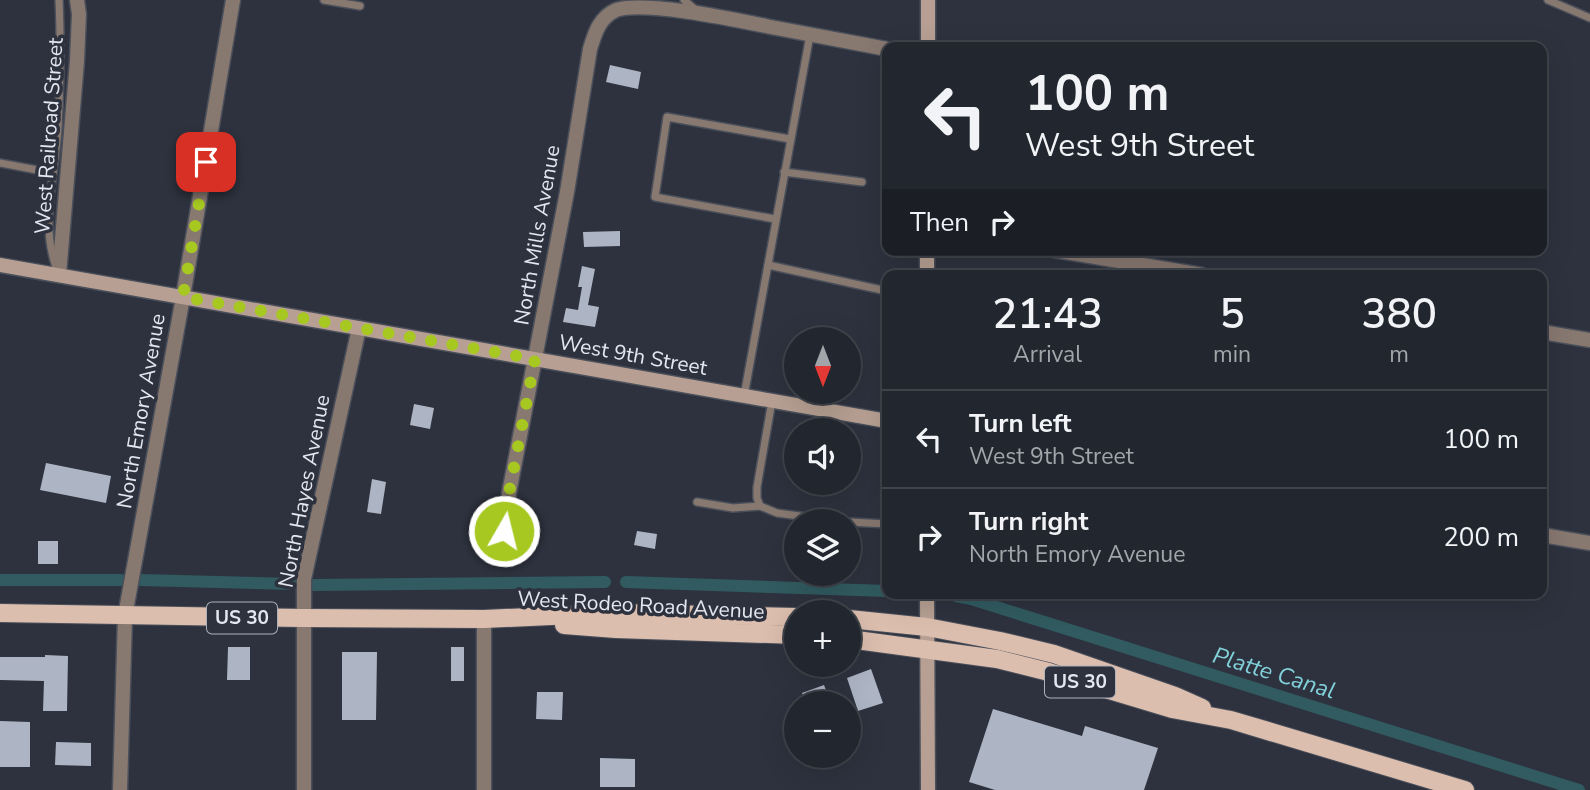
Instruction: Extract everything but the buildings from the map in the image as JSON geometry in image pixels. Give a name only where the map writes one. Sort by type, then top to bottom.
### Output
[{"type":"main road","name":"West Rodeo Road Avenue","points":[[0,613],[484,619],[616,613],[784,617]]},
{"type":"main road","name":"West Rodeo Road Avenue","points":[[484,619],[616,629],[784,635]]},
{"type":"main road","name":"US 30","points":[[861,620],[927,626],[1054,654],[1175,696],[1231,720]]},
{"type":"main road","name":"US 30","points":[[861,641],[997,659],[1171,709],[1231,720],[1465,790]]},
{"type":"street","name":"West Railroad Street","points":[[59,275],[77,61],[79,14],[76,0]]},
{"type":"street","name":"North Emory Avenue","points":[[120,790],[125,616],[233,0]]},
{"type":"street","points":[[928,0],[928,42]]},
{"type":"street","points":[[608,7],[618,9],[632,6],[701,13],[882,49]]},
{"type":"street","name":"North Mills Avenue","points":[[493,550],[504,531],[567,192],[590,49],[608,7]]},
{"type":"street","points":[[1090,256],[1172,270]]},
{"type":"street","name":"West 9th Street","points":[[0,265],[882,420]]},
{"type":"street","name":"North Hayes Avenue","points":[[304,790],[304,579],[359,328]]},
{"type":"street","points":[[1547,333],[1590,340]]},
{"type":"street","points":[[1547,536],[1590,543]]},
{"type":"street","points":[[927,599],[928,790]]},
{"type":"street","points":[[484,619],[484,790]]},
{"type":"lane","points":[[59,0],[58,130],[49,224],[51,253],[59,275]]},
{"type":"lane","points":[[324,0],[360,6]]},
{"type":"lane","points":[[684,0],[701,13]]},
{"type":"lane","points":[[1548,0],[1590,18]]},
{"type":"lane","points":[[744,396],[810,35]]},
{"type":"lane","points":[[775,219],[655,197],[667,117],[790,139]]},
{"type":"lane","points":[[0,163],[53,173]]},
{"type":"lane","points":[[784,172],[862,182]]},
{"type":"lane","points":[[768,265],[882,290]]},
{"type":"lane","points":[[760,506],[757,487],[772,401]]},
{"type":"lane","points":[[696,502],[733,508],[760,506],[784,514]]},
{"type":"lane","points":[[861,523],[882,524]]},
{"type":"waterway","name":"Platte Canal","points":[[0,580],[121,580]]},
{"type":"waterway","points":[[141,580],[294,584]]},
{"type":"waterway","name":"Platte Canal","points":[[314,585],[605,582]]},
{"type":"waterway","name":"Platte Canal","points":[[626,582],[882,591]]},
{"type":"waterway","name":"Platte Canal","points":[[971,599],[1579,790]]},
{"type":"route","points":[[206,162],[183,297],[535,359],[504,531]]}]
